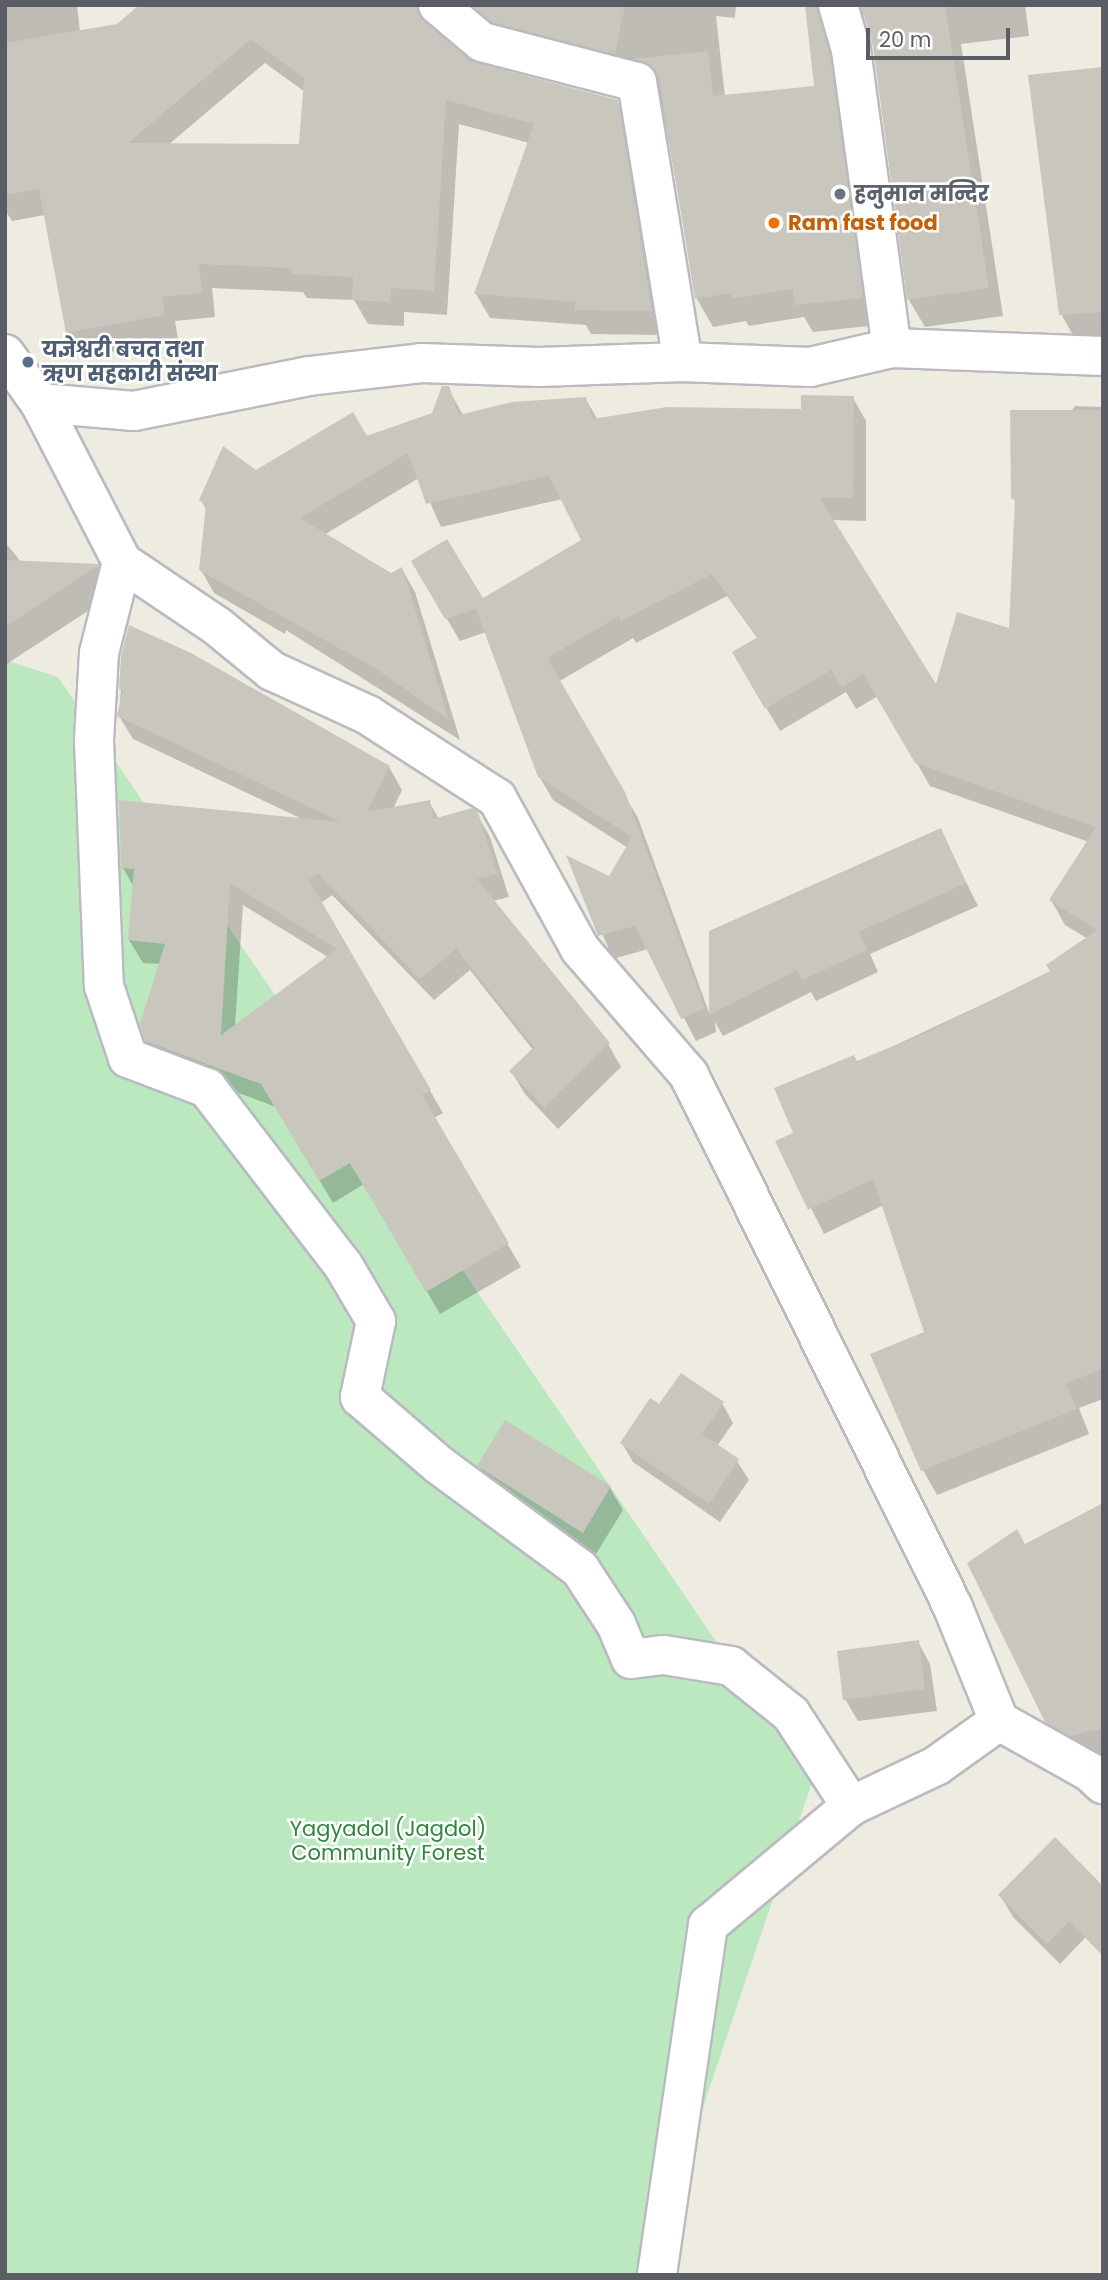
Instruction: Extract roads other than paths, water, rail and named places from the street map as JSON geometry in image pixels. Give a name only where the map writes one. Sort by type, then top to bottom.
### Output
[{"type":"street","points":[[838,5],[851,50],[892,348]]},
{"type":"street","points":[[453,10],[482,42],[637,82],[683,362]]},
{"type":"street","points":[[40,403],[134,411],[309,376],[421,363],[540,367],[683,362],[810,367],[892,348],[1103,356]]},
{"type":"street","points":[[5,354],[40,403],[122,562],[217,626],[272,671],[369,715],[497,798],[580,949],[689,1075],[952,1605],[999,1721],[1090,1772],[1103,1784]]},
{"type":"street","points":[[122,562],[99,653],[94,741],[104,986],[128,1058],[207,1088],[343,1265],[376,1321],[360,1397],[439,1465],[580,1569],[616,1624],[631,1660],[664,1655],[732,1667],[791,1714],[851,1806]]},
{"type":"street","points":[[657,2275],[708,1925],[851,1806],[936,1766],[999,1721]]},
{"type":"place","name":"हनुमान मन्दिर","points":[[840,194]]},
{"type":"place","name":"Ram fast food","points":[[774,223]]},
{"type":"place","name":"यज्ञेश्वरी बचत तथा ऋण सहकारी संस्था","points":[[28,362]]},
{"type":"park label","name":"Yagyadol (Jagdol) Community Forest","points":[[388,1841]]}]
